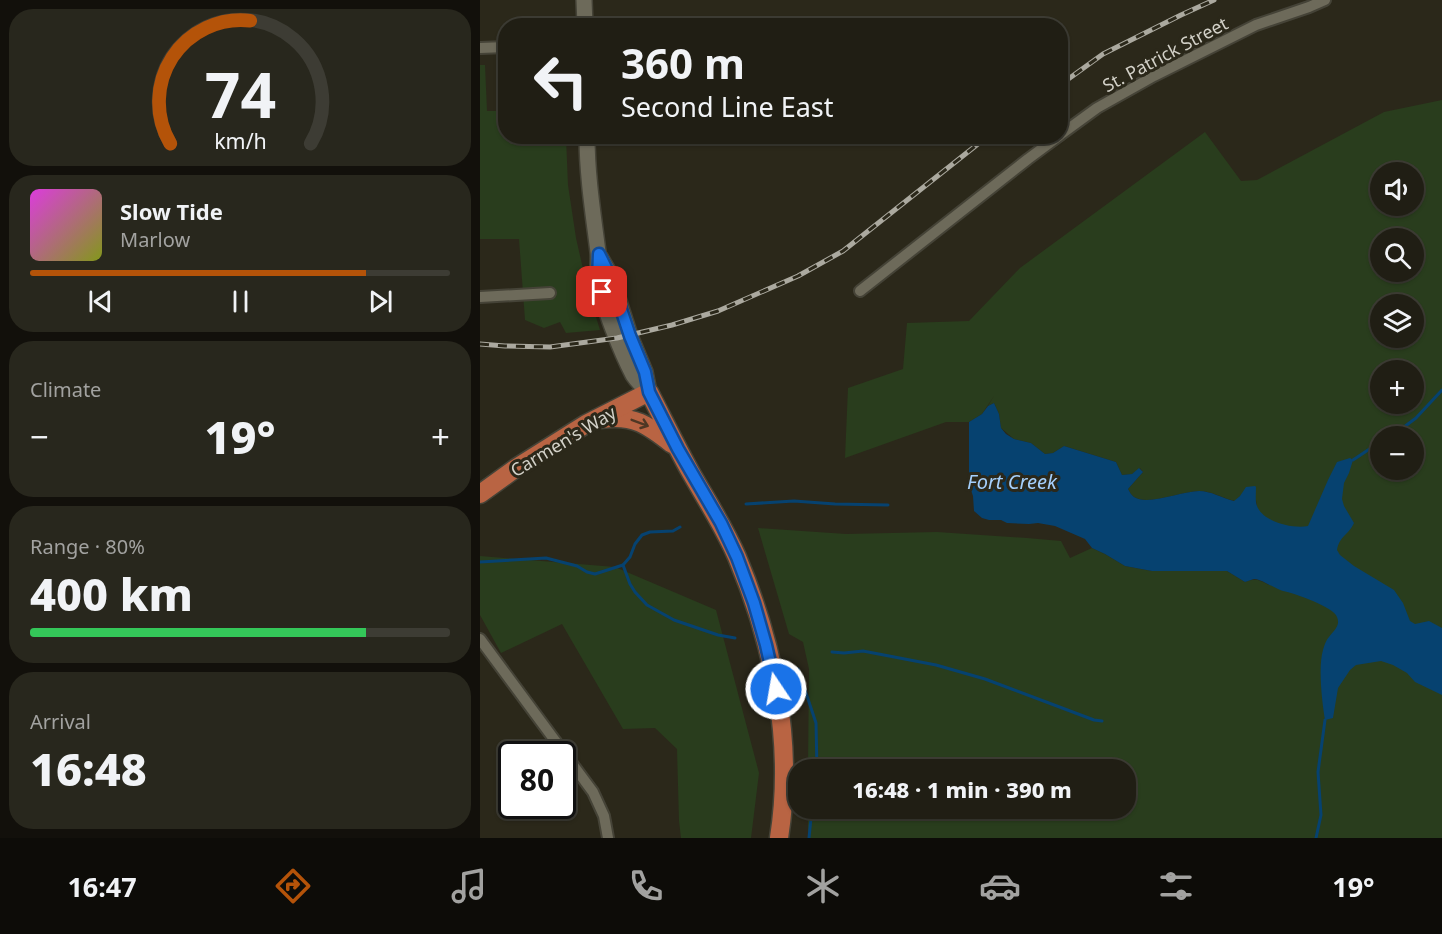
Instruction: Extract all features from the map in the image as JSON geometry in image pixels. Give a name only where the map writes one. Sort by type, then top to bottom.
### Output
[{"type":"highway","name":"Carmen's Way","points":[[480,494],[516,468],[594,420],[649,392]]},
{"type":"highway","points":[[649,392],[678,449],[721,523],[737,557],[754,603],[776,689],[783,739],[784,777],[779,838]]},
{"type":"highway","points":[[594,420],[613,417],[638,421],[651,427],[678,449]]},
{"type":"main road","points":[[584,0],[585,18]]},
{"type":"main road","points":[[587,144],[587,166],[599,254],[610,276],[645,372],[649,392]]},
{"type":"street","name":"St. Patrick Street","points":[[1068,130],[1097,108],[1154,76],[1256,25],[1325,0]]},
{"type":"street","points":[[480,48],[498,47]]},
{"type":"street","name":"St. Patrick Street","points":[[860,291],[1049,144]]},
{"type":"street","points":[[480,297],[550,293]]},
{"type":"street","points":[[480,639],[593,792],[604,816],[608,838]]},
{"type":"green space","points":[[480,65],[485,65],[487,111],[498,111],[498,144],[566,144],[568,185],[576,238],[600,330],[566,333],[560,322],[544,328],[525,320],[519,239],[480,239]]},
{"type":"green space","points":[[1442,100],[1442,838],[808,838],[808,819],[1136,819],[1136,759],[808,759],[809,669],[803,642],[789,634],[758,528],[846,534],[937,532],[1061,541],[1070,558],[1092,548],[1125,566],[1152,571],[1227,571],[1245,582],[1257,580],[1269,585],[1256,500],[1240,496],[1235,501],[1199,491],[1148,500],[1134,497],[1128,489],[1143,472],[1140,468],[1132,474],[1122,475],[1116,462],[1064,446],[1053,453],[1045,454],[1031,443],[1014,439],[1001,428],[999,414],[994,403],[988,406],[994,396],[982,414],[969,422],[946,422],[845,458],[848,388],[903,369],[907,323],[969,321],[1020,268],[1205,132],[1241,181],[1257,180],[1384,112]]},
{"type":"green space","points":[[480,556],[615,567],[716,610],[759,773],[751,838],[681,838],[677,749],[655,728],[623,729],[562,624],[501,653],[480,615]]},
{"type":"water","name":"Fort Creek","points":[[994,403],[999,414],[1001,428],[1006,434],[1014,439],[1031,443],[1045,454],[1053,453],[1064,446],[1116,462],[1122,475],[1132,474],[1139,468],[1143,472],[1128,489],[1134,497],[1148,500],[1203,491],[1234,501],[1246,487],[1255,486],[1256,504],[1260,512],[1272,520],[1287,525],[1308,526],[1337,462],[1350,458],[1353,460],[1344,483],[1342,499],[1354,523],[1340,541],[1337,550],[1354,566],[1394,590],[1403,603],[1410,621],[1415,624],[1429,621],[1442,628],[1442,695],[1415,682],[1407,673],[1393,665],[1381,661],[1356,665],[1338,688],[1333,718],[1325,720],[1321,685],[1323,648],[1338,623],[1337,617],[1329,609],[1260,580],[1245,582],[1227,571],[1152,571],[1125,566],[1092,548],[1085,539],[1055,526],[1038,523],[1007,523],[982,518],[974,511],[969,484],[969,422]]},
{"type":"waterway","points":[[1405,426],[1442,390]]},
{"type":"waterway","points":[[1353,460],[1370,449]]},
{"type":"waterway","name":"Fort Creek","points":[[746,504],[794,501],[888,505]]},
{"type":"waterway","name":"Fort Creek","points":[[480,562],[546,558],[577,566],[595,574],[623,565],[642,535],[650,532],[673,531],[680,527]]},
{"type":"waterway","points":[[623,565],[630,584],[647,605],[674,620],[718,635],[735,638]]},
{"type":"waterway","points":[[832,652],[863,651],[936,665],[985,679],[1102,721]]},
{"type":"waterway","points":[[798,669],[816,723],[817,759]]},
{"type":"waterway","points":[[1316,838],[1321,815],[1318,772],[1325,720]]},
{"type":"waterway","points":[[809,838],[811,819]]},
{"type":"railway","points":[[1068,79],[1103,54],[1214,0]]},
{"type":"railway","points":[[480,344],[550,347],[617,338],[718,311],[798,276],[843,251],[978,144]]},
{"type":"route","points":[[602,292],[598,279],[599,254],[610,276],[645,372],[649,392],[678,449],[721,523],[737,557],[754,603],[776,689]]}]
